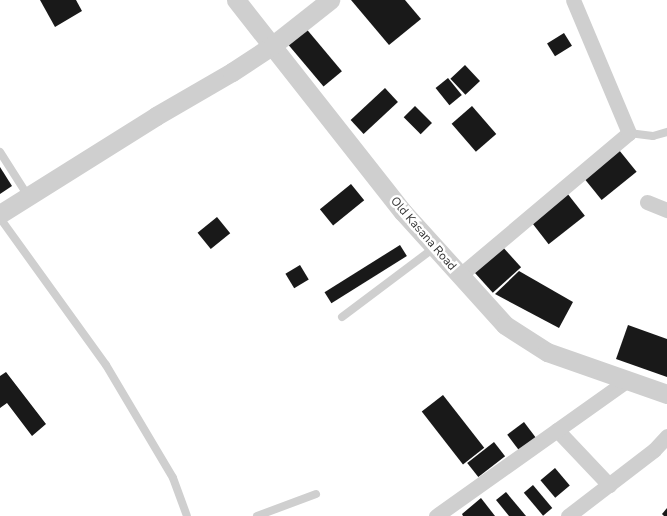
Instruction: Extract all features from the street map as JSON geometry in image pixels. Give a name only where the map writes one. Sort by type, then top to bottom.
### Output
[{"type":"street","name":"Old Kasana Road","points":[[236,0],[434,248],[505,325],[547,352],[667,394]]},
{"type":"street","points":[[0,214],[273,45],[330,0]]},
{"type":"street","points":[[459,276],[625,139],[628,133],[573,0]]},
{"type":"street","points":[[647,202],[667,210]]},
{"type":"street","points":[[436,516],[626,381]]},
{"type":"street","points":[[557,430],[609,485]]},
{"type":"street","points":[[568,516],[654,450],[667,436]]},
{"type":"lane","points":[[628,133],[653,136],[667,132]]},
{"type":"lane","points":[[0,152],[28,196]]},
{"type":"lane","points":[[0,218],[118,384],[173,478],[187,516]]},
{"type":"lane","points":[[342,317],[434,248]]},
{"type":"lane","points":[[257,516],[316,494]]},
{"type":"building","points":[[40,0],[76,0],[82,11],[55,27]]},
{"type":"building","points":[[351,0],[405,0],[421,19],[389,45]]},
{"type":"building","points":[[304,26],[342,71],[324,87],[286,41]]},
{"type":"building","points":[[564,33],[572,46],[555,56],[547,44]]},
{"type":"building","points":[[465,65],[480,81],[465,95],[450,79]]},
{"type":"building","points":[[448,78],[462,95],[449,105],[436,88]]},
{"type":"building","points":[[385,88],[398,102],[364,134],[351,120]]},
{"type":"building","points":[[415,106],[432,123],[421,134],[404,117]]},
{"type":"building","points":[[472,106],[496,134],[476,152],[452,124]]},
{"type":"building","points":[[619,150],[637,172],[602,200],[584,178]]},
{"type":"building","points":[[0,167],[12,186],[0,194]]},
{"type":"building","points":[[351,184],[364,200],[333,225],[320,209]]},
{"type":"building","points":[[567,193],[585,216],[549,244],[531,221]]},
{"type":"building","points":[[217,217],[230,233],[211,249],[198,233]]},
{"type":"building","points":[[400,245],[407,256],[331,303],[325,292]]},
{"type":"building","points":[[501,245],[521,267],[493,293],[473,270]]},
{"type":"building","points":[[300,265],[309,280],[294,288],[285,274]]},
{"type":"building","points":[[519,271],[573,302],[559,328],[495,294]]},
{"type":"building","points":[[628,325],[667,339],[667,377],[616,359]]},
{"type":"building","points":[[6,372],[46,424],[32,436],[7,403],[0,408],[0,376]]},
{"type":"building","points":[[443,395],[484,448],[463,464],[422,412]]},
{"type":"building","points":[[524,422],[537,439],[520,451],[507,435]]},
{"type":"building","points":[[494,442],[505,456],[478,477],[467,463]]},
{"type":"building","points":[[555,468],[570,486],[555,498],[540,480]]},
{"type":"building","points":[[533,485],[552,508],[543,516],[524,493]]},
{"type":"building","points":[[506,492],[526,516],[509,516],[496,500]]},
{"type":"building","points":[[481,498],[495,516],[463,516],[462,514]]},
{"type":"building","points":[[667,508],[667,516],[664,516],[662,514]]}]
